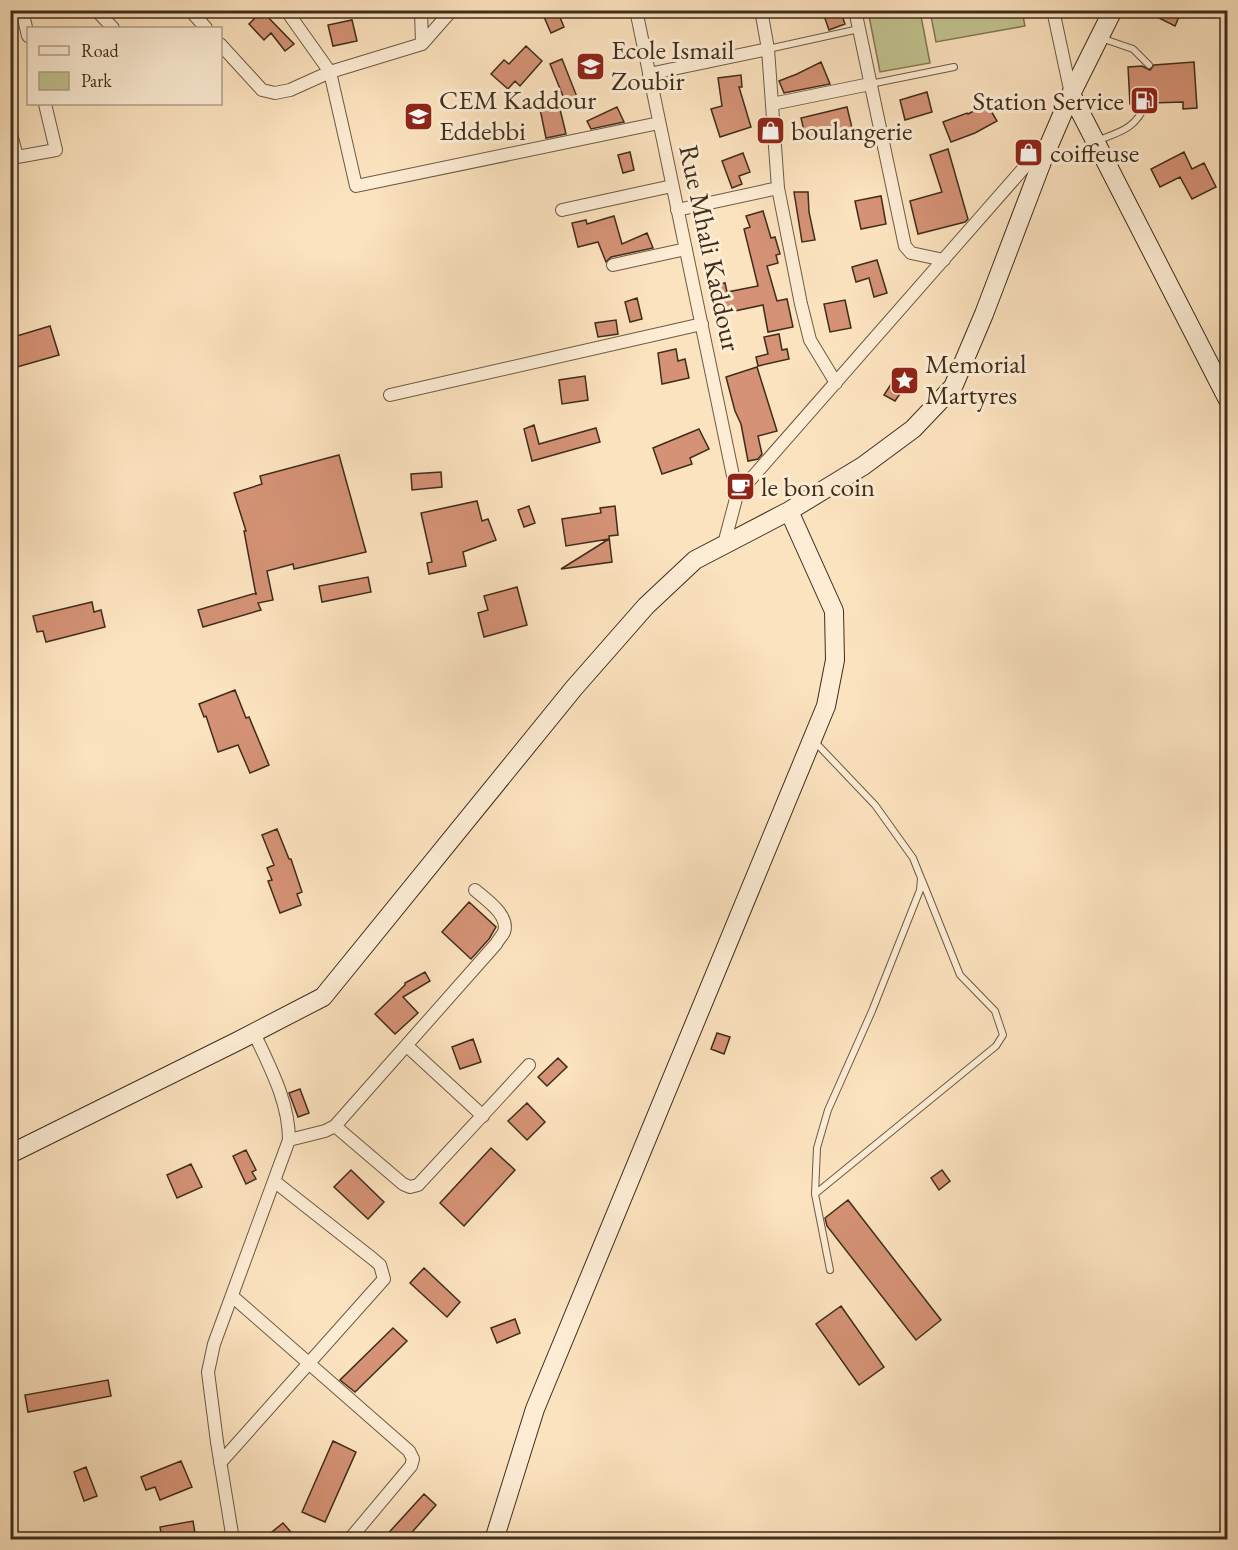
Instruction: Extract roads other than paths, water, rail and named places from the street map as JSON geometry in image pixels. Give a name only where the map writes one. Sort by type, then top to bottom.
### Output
[{"type":"main road","points":[[10,1154],[323,997],[574,688],[639,614],[695,560],[789,511],[863,466],[904,435],[953,387],[1054,134],[1071,94],[1113,10]]},
{"type":"main road","points":[[1071,94],[1227,400]]},
{"type":"main road","points":[[494,1539],[535,1409],[826,706],[835,660],[834,611],[789,511]]},
{"type":"street","points":[[22,10],[27,32]]},
{"type":"street","points":[[96,10],[112,27]]},
{"type":"street","points":[[190,10],[205,27]]},
{"type":"street","points":[[286,10],[330,72],[356,186],[659,123]]},
{"type":"street","points":[[422,10],[422,44]]},
{"type":"street","points":[[226,57],[262,90],[274,93],[290,90],[330,72],[422,44],[452,10]]},
{"type":"street","name":"Rue Mhali Kaddour","points":[[636,10],[737,495]]},
{"type":"street","points":[[761,10],[768,50],[778,188],[810,340],[836,383]]},
{"type":"street","points":[[855,10],[905,246],[911,253],[944,260]]},
{"type":"street","points":[[1053,10],[1071,94]]},
{"type":"street","points":[[649,74],[768,50]]},
{"type":"street","points":[[772,104],[870,84]]},
{"type":"street","points":[[10,130],[17,157],[56,150],[45,105]]},
{"type":"street","points":[[724,544],[737,495],[1054,134]]},
{"type":"street","points":[[562,210],[672,186]]},
{"type":"street","points":[[677,210],[778,188]]},
{"type":"street","points":[[613,265],[686,249]]},
{"type":"street","points":[[390,395],[702,324]]},
{"type":"street","points":[[289,1140],[336,1126],[504,932],[501,915],[475,890]]},
{"type":"street","points":[[234,1539],[220,1463],[208,1372],[214,1344],[289,1140],[287,1113],[276,1081],[254,1033]]},
{"type":"street","points":[[407,1046],[483,1116]]},
{"type":"street","points":[[336,1126],[404,1184],[410,1187],[418,1185],[529,1065]]},
{"type":"street","points":[[220,1463],[384,1279],[380,1265],[274,1181]]},
{"type":"street","points":[[232,1296],[403,1444],[413,1459],[411,1467],[349,1539]]},
{"type":"lane","points":[[768,50],[859,29]]},
{"type":"lane","points":[[1100,37],[1133,49],[1149,65]]},
{"type":"lane","points":[[870,84],[954,67]]},
{"type":"lane","points":[[1095,141],[1128,129],[1141,115],[1146,103]]},
{"type":"lane","points":[[812,738],[875,805],[913,858],[960,975],[995,1011],[1003,1035],[996,1046],[815,1194]]},
{"type":"lane","points":[[830,1270],[815,1194],[817,1148],[828,1110],[876,1000],[920,890],[921,878]]},
{"type":"place","name":"Ecole Ismail Zoubir","points":[[590,66]]},
{"type":"place","name":"Station Service","points":[[1145,101]]},
{"type":"place","name":"CEM Kaddour Eddebbi","points":[[418,116]]},
{"type":"place","name":"boulangerie","points":[[770,131]]},
{"type":"place","name":"coiffeuse","points":[[1029,153]]},
{"type":"place","name":"Memorial Martyres","points":[[904,380]]},
{"type":"place","name":"le bon coin","points":[[740,487]]}]
